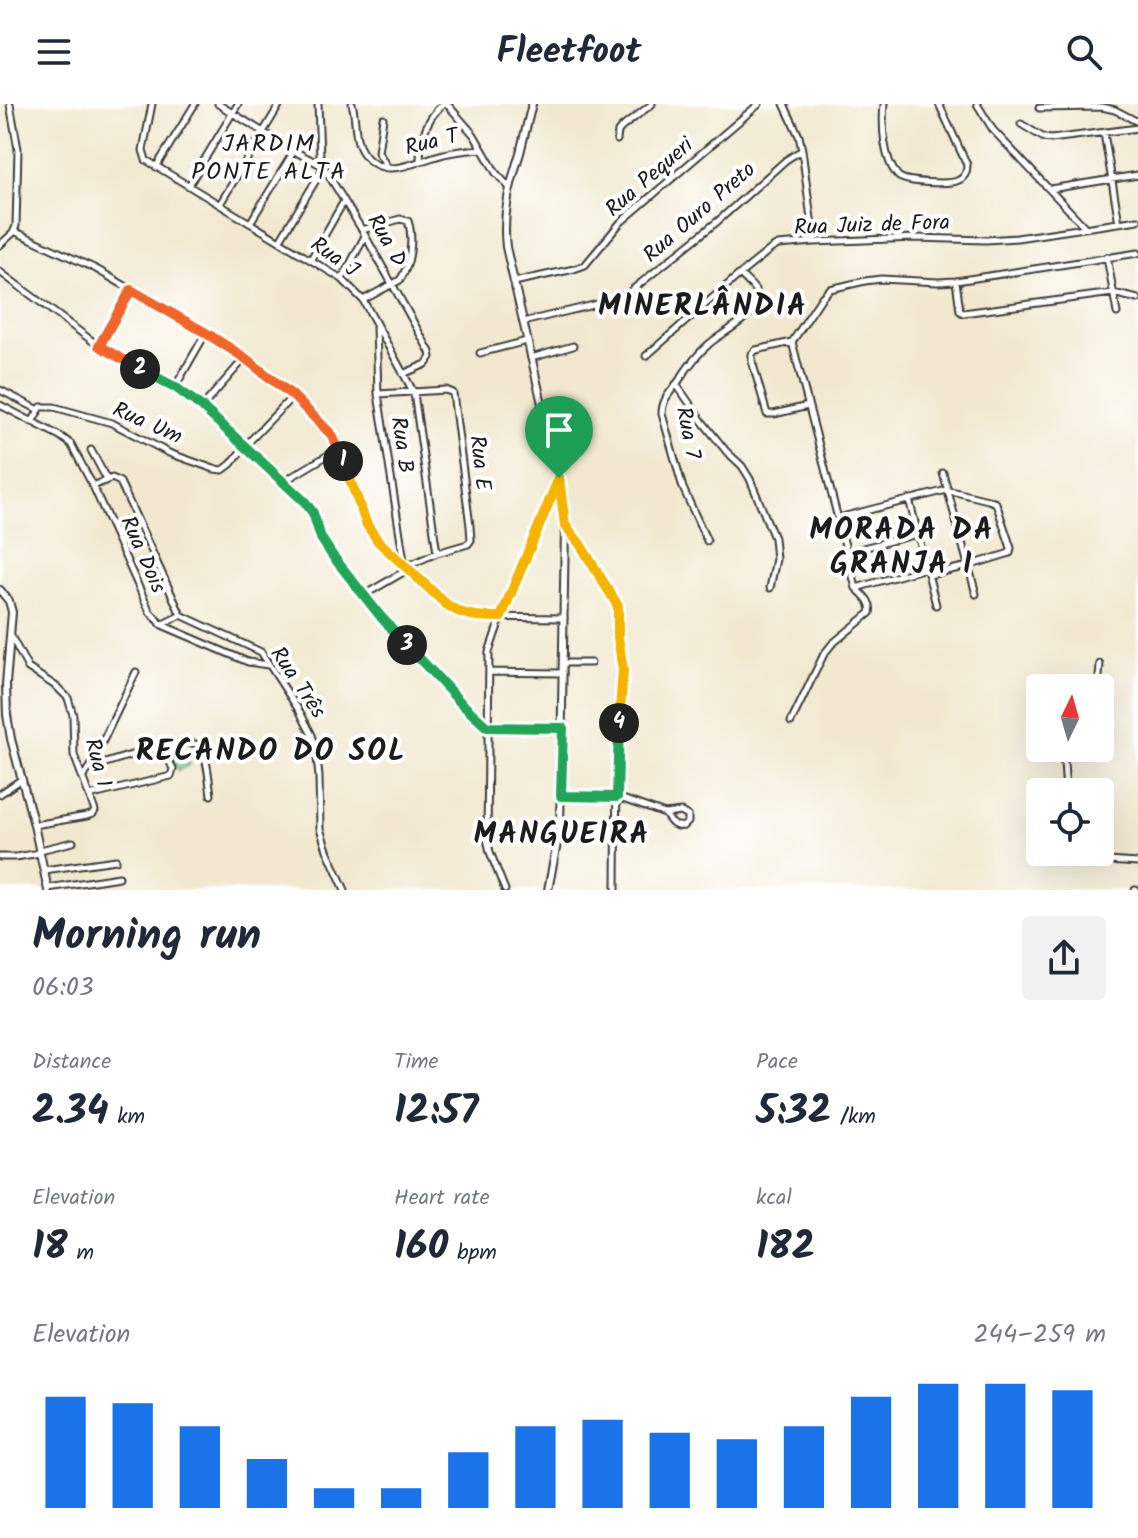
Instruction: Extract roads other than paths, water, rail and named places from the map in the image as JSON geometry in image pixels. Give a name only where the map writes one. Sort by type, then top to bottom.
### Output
[{"type":"street","points":[[0,245],[13,232],[16,222],[18,149],[10,104]]},
{"type":"street","points":[[152,104],[143,150],[146,160],[156,167],[195,104]]},
{"type":"street","points":[[218,104],[324,166],[280,240]]},
{"type":"street","points":[[189,185],[238,104]]},
{"type":"street","points":[[220,204],[280,104]]},
{"type":"street","name":"Rua D","points":[[318,104],[320,157],[324,166],[430,352],[431,357],[426,364],[403,374]]},
{"type":"street","name":"Rua T","points":[[352,104],[356,137],[363,154],[373,163],[389,169],[402,168],[445,153],[482,149]]},
{"type":"street","points":[[420,161],[422,138],[427,125],[432,115],[445,104],[474,135],[496,173],[509,187]]},
{"type":"street","points":[[532,104],[504,217],[506,247],[559,478],[565,525],[560,828],[548,890]]},
{"type":"street","points":[[617,140],[621,128],[652,104]]},
{"type":"street","name":"Rua Pequeri","points":[[514,282],[585,265],[621,222],[759,104]]},
{"type":"street","points":[[784,104],[799,136],[814,242]]},
{"type":"street","points":[[884,104],[884,141],[897,175],[906,181],[952,183],[964,177],[967,165],[939,104]]},
{"type":"street","points":[[977,104],[993,130],[1084,227]]},
{"type":"street","points":[[1039,108],[1102,107],[1115,110],[1138,125]]},
{"type":"street","name":"Rua T","points":[[383,118],[378,152],[389,169]]},
{"type":"street","points":[[1021,124],[1051,139],[1104,133],[1138,125]]},
{"type":"street","points":[[1104,133],[1119,223]]},
{"type":"street","name":"Rua Ouro Preto","points":[[523,322],[627,294],[718,221],[786,160],[802,150]]},
{"type":"street","points":[[250,223],[294,151]]},
{"type":"street","name":"Rua J","points":[[156,167],[311,259],[342,279],[363,300],[414,393],[437,553]]},
{"type":"street","points":[[1049,189],[1138,175]]},
{"type":"street","points":[[311,259],[344,201]]},
{"type":"street","points":[[362,230],[405,220],[409,224],[410,243],[406,269],[400,280],[363,300]]},
{"type":"street","name":"Rua Juiz de Fora","points":[[646,356],[774,247],[814,242],[915,238],[1017,238],[1138,220]]},
{"type":"street","points":[[0,237],[13,232],[75,259],[206,333],[245,358],[293,396],[332,435],[367,525],[378,541],[457,612],[478,617],[564,618]]},
{"type":"street","points":[[342,279],[364,237]]},
{"type":"street","points":[[808,406],[767,414],[752,354],[756,350],[792,342],[830,289],[881,279],[956,281],[1138,253]]},
{"type":"street","points":[[1107,257],[1117,313]]},
{"type":"street","points":[[0,272],[99,346],[175,387],[245,446],[309,507],[321,538],[364,595],[395,633],[487,727],[563,728]]},
{"type":"street","name":"Rua 7","points":[[707,541],[683,488],[662,414],[664,399],[688,365],[710,342],[744,319],[756,303],[757,294],[740,274]]},
{"type":"street","points":[[956,281],[960,311],[963,313],[1113,293],[1138,299]]},
{"type":"street","points":[[99,346],[131,290]]},
{"type":"street","name":"Rua B","points":[[376,326],[378,394],[406,568]]},
{"type":"street","points":[[175,387],[206,333]]},
{"type":"street","points":[[480,353],[527,341]]},
{"type":"street","points":[[791,722],[824,654],[870,613],[871,604],[856,588],[792,342]]},
{"type":"street","points":[[531,358],[573,346]]},
{"type":"street","points":[[202,407],[245,358]]},
{"type":"street","points":[[676,384],[750,479],[774,538],[776,559],[770,588]]},
{"type":"street","points":[[0,390],[39,410],[32,422],[0,405]]},
{"type":"street","name":"Rua E","points":[[364,595],[406,568],[437,553],[465,546],[471,540],[454,395],[446,390],[378,394]]},
{"type":"street","points":[[245,446],[293,396]]},
{"type":"street","name":"Rua Um","points":[[39,410],[50,406],[112,423],[161,450],[217,469],[226,469],[245,446]]},
{"type":"street","name":"Rua Dois","points":[[32,422],[65,439],[77,452],[150,612],[162,625],[252,663],[269,665]]},
{"type":"street","points":[[283,482],[338,449]]},
{"type":"street","points":[[91,450],[107,480]]},
{"type":"street","points":[[943,473],[976,594]]},
{"type":"street","points":[[93,486],[114,478],[120,482],[181,615],[162,625]]},
{"type":"street","points":[[505,890],[487,839],[491,642],[559,478]]},
{"type":"street","points":[[838,518],[947,490],[996,503],[1010,553],[929,575]]},
{"type":"street","points":[[552,497],[561,497]]},
{"type":"street","points":[[909,499],[936,605]]},
{"type":"street","points":[[565,525],[586,553],[619,610],[618,637],[623,670],[617,750],[616,890]]},
{"type":"street","points":[[847,552],[918,534]]},
{"type":"street","points":[[856,588],[926,568]]},
{"type":"street","points":[[2,594],[11,608],[7,715],[48,889],[119,877]]},
{"type":"street","name":"Rua Três","points":[[181,615],[259,651],[300,712],[314,740],[319,777],[320,829],[345,890]]},
{"type":"street","name":"Rua 1","points":[[10,636],[28,668],[68,698],[73,715],[74,755],[95,811],[92,815],[34,825]]},
{"type":"street","points":[[563,663],[591,663]]},
{"type":"street","points":[[1099,674],[1100,664]]},
{"type":"street","points":[[83,776],[90,768],[136,672]]},
{"type":"street","points":[[489,672],[563,673]]},
{"type":"street","points":[[90,768],[163,747],[195,743],[200,746],[205,761],[211,795]]},
{"type":"street","points":[[89,796],[171,776],[173,769],[163,747]]},
{"type":"street","points":[[0,794],[22,779]]},
{"type":"street","points":[[561,796],[617,797],[665,814]]},
{"type":"street","points":[[0,857],[16,857],[73,842]]},
{"type":"street","points":[[44,870],[116,860]]},
{"type":"street","points":[[1114,861],[1138,863]]},
{"type":"district","name":"JARDIM PONTE ALTA","points":[[269,158]]},
{"type":"district","name":"MINERLÂNDIA","points":[[703,307]]},
{"type":"district","name":"MORADA DA GRANJA I","points":[[902,548]]},
{"type":"district","name":"RECANDO DO SOL","points":[[271,752]]},
{"type":"district","name":"MANGUEIRA","points":[[562,835]]}]
